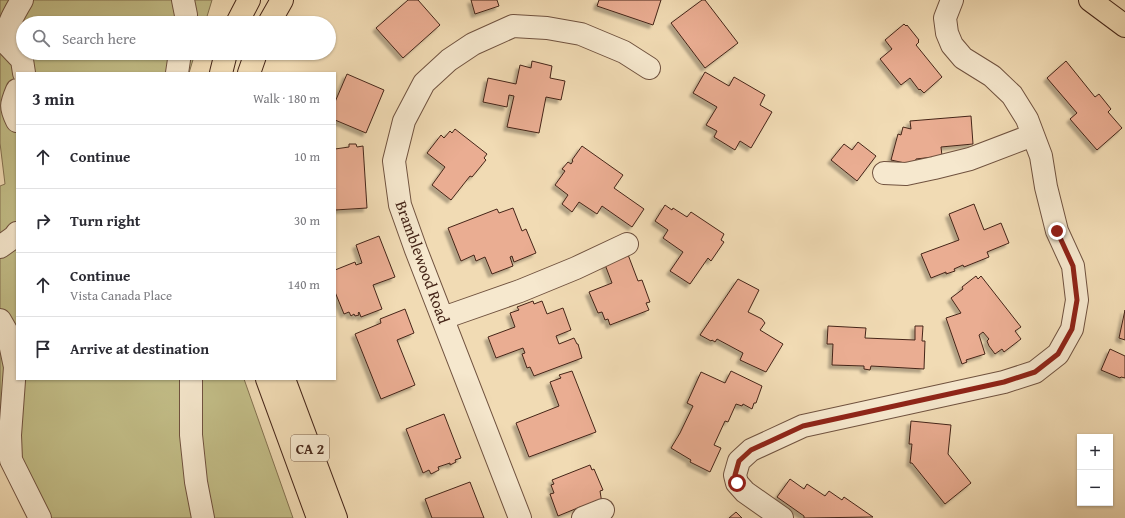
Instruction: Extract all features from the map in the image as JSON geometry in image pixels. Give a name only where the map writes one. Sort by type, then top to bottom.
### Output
[{"type":"main road","points":[[241,16],[249,0]]},
{"type":"main road","points":[[273,16],[282,0]]},
{"type":"main road","points":[[1090,0],[1125,26]]},
{"type":"main road","points":[[221,72],[224,60]]},
{"type":"main road","points":[[249,72],[254,60]]},
{"type":"main road","name":"CA 2","points":[[267,380],[318,518]]},
{"type":"main road","name":"CA 2","points":[[284,380],[336,518]]},
{"type":"street","points":[[16,54],[6,43],[7,30],[13,15],[22,0]]},
{"type":"street","points":[[183,0],[186,16]]},
{"type":"street","points":[[782,518],[745,492],[737,483],[735,475],[739,461],[751,450],[803,426],[1004,382],[1035,372],[1058,354],[1072,329],[1077,300],[1073,266],[1057,231],[1046,187],[1041,156],[1027,119],[1012,95],[992,76],[963,58],[952,45],[947,32],[945,18],[952,0]]},
{"type":"street","name":"Bramblewood Road","points":[[520,518],[400,205],[394,161],[404,121],[424,83],[449,60],[467,48],[513,26],[547,28],[581,34],[624,52],[649,68]]},
{"type":"street","points":[[22,60],[24,72]]},
{"type":"street","points":[[177,72],[179,60]]},
{"type":"street","points":[[16,93],[12,110],[16,119]]},
{"type":"street","points":[[884,173],[906,174],[956,162],[1033,135]]},
{"type":"street","points":[[0,246],[16,234]]},
{"type":"street","points":[[443,318],[527,288],[576,268],[628,244]]},
{"type":"street","points":[[0,320],[8,334],[15,368],[10,435],[11,460],[40,518]]},
{"type":"street","points":[[191,380],[191,435],[196,482],[203,518]]},
{"type":"street","points":[[583,518],[603,510]]},
{"type":"shaded area","points":[[0,0],[212,0],[207,16],[16,16],[16,60],[193,60],[189,72],[16,72],[16,380],[244,380],[293,518],[33,518],[0,437],[0,186],[5,184],[0,143]]},
{"type":"building","points":[[408,0],[418,0],[440,25],[403,58],[376,28]]},
{"type":"building","points":[[471,0],[497,0],[499,6],[475,14]]},
{"type":"building","points":[[599,0],[661,0],[653,25],[597,6]]},
{"type":"building","points":[[702,0],[705,0],[738,43],[705,68],[671,23]]},
{"type":"building","points":[[904,24],[906,26],[907,25],[919,40],[916,45],[942,77],[924,93],[920,89],[919,90],[910,78],[901,85],[880,59],[892,49],[885,40]]},
{"type":"building","points":[[532,61],[552,66],[550,78],[565,81],[561,100],[546,97],[539,133],[507,127],[514,96],[509,95],[507,107],[483,102],[488,78],[516,84],[520,65],[531,68]]},
{"type":"building","points":[[1066,61],[1095,97],[1099,94],[1111,109],[1108,112],[1122,128],[1097,150],[1070,119],[1077,113],[1047,78]]},
{"type":"building","points":[[705,72],[729,86],[734,77],[765,95],[760,105],[772,112],[751,148],[740,141],[735,150],[714,137],[717,131],[706,125],[717,107],[693,93]]},
{"type":"building","points":[[347,74],[384,90],[366,133],[336,120],[336,100]]},
{"type":"building","points":[[971,116],[973,144],[941,147],[942,156],[916,159],[914,165],[891,160],[898,134],[901,135],[903,127],[911,129],[910,121]]},
{"type":"building","points":[[455,129],[487,154],[484,158],[486,160],[472,177],[470,176],[451,200],[432,185],[445,167],[427,153],[441,135],[444,138],[450,131],[452,133]]},
{"type":"building","points":[[858,142],[876,156],[857,181],[831,160],[844,144],[852,150]]},
{"type":"building","points":[[349,144],[356,144],[357,147],[363,146],[367,208],[336,210],[336,149],[349,147]]},
{"type":"building","points":[[582,146],[623,175],[614,188],[644,209],[632,227],[602,206],[597,214],[579,202],[572,212],[562,204],[568,195],[555,185],[565,171],[562,169],[568,162],[571,164],[573,161],[572,160]]},
{"type":"building","points":[[974,204],[984,230],[1001,223],[1009,243],[987,252],[989,257],[964,267],[963,265],[954,269],[955,271],[946,274],[946,272],[931,278],[921,254],[959,240],[949,214]]},
{"type":"building","points":[[665,205],[687,217],[691,212],[724,234],[721,240],[724,242],[711,261],[708,258],[690,284],[670,271],[683,252],[663,238],[668,230],[655,221]]},
{"type":"building","points":[[513,208],[522,231],[526,229],[536,253],[514,262],[512,256],[510,257],[513,266],[492,274],[485,257],[476,261],[474,255],[461,261],[448,228],[497,209],[499,213]]},
{"type":"building","points":[[379,236],[395,277],[373,285],[382,309],[361,317],[359,312],[359,315],[355,316],[354,314],[351,316],[349,312],[344,314],[336,294],[336,270],[355,262],[356,265],[362,263],[356,245]]},
{"type":"building","points":[[627,252],[638,281],[642,280],[650,302],[646,303],[649,310],[610,325],[608,319],[605,320],[602,312],[598,313],[589,292],[612,283],[604,262]]},
{"type":"building","points":[[976,276],[978,279],[981,276],[1021,327],[1015,331],[1021,339],[1004,352],[1002,349],[995,354],[987,341],[989,339],[983,332],[979,335],[985,354],[966,360],[967,362],[962,364],[946,318],[961,313],[951,298]]},
{"type":"building","points":[[738,279],[759,290],[748,312],[762,319],[765,323],[760,330],[783,344],[766,372],[740,360],[743,353],[717,339],[715,342],[700,335]]},
{"type":"building","points":[[533,301],[534,304],[542,301],[547,314],[563,308],[571,330],[556,336],[559,344],[574,338],[578,344],[582,358],[534,376],[530,367],[527,368],[522,354],[525,353],[523,348],[496,358],[488,337],[515,327],[510,313],[519,310],[517,307]]},
{"type":"building","points":[[405,309],[414,333],[397,340],[415,385],[381,399],[355,334],[381,323],[380,319]]},
{"type":"building","points":[[1125,310],[1125,340],[1119,338]]},
{"type":"building","points":[[828,326],[866,328],[865,338],[915,340],[915,326],[923,326],[922,341],[925,341],[924,369],[871,366],[870,370],[864,369],[864,366],[832,365],[833,344],[827,344]]},
{"type":"building","points":[[1110,349],[1125,356],[1125,378],[1120,378],[1101,370]]},
{"type":"building","points":[[572,371],[596,432],[529,457],[516,423],[559,406],[550,382],[561,378],[559,375]]},
{"type":"building","points":[[731,371],[762,386],[756,403],[754,403],[752,409],[743,404],[742,406],[736,404],[728,422],[725,421],[714,445],[721,448],[710,472],[690,462],[691,460],[671,448],[693,406],[687,403],[701,372],[725,383]]},
{"type":"building","points":[[444,414],[461,458],[455,460],[456,462],[450,465],[450,463],[438,467],[439,470],[431,474],[429,470],[423,473],[406,429]]},
{"type":"building","points":[[911,421],[951,425],[948,454],[971,483],[945,504],[912,463],[910,463],[912,444],[909,444]]},
{"type":"building","points":[[590,465],[592,470],[594,469],[603,490],[600,491],[603,510],[610,518],[585,518],[580,507],[558,516],[550,494],[554,493],[551,485],[554,484],[552,480]]},
{"type":"building","points":[[790,479],[804,489],[807,484],[825,496],[829,491],[842,500],[844,497],[873,517],[804,518],[804,516],[777,497]]},
{"type":"building","points":[[470,482],[484,518],[432,518],[425,499]]},
{"type":"building","points":[[736,512],[742,518],[729,518]]},
{"type":"route","points":[[737,483],[735,475],[739,461],[751,450],[803,426],[1004,382],[1035,372],[1058,354],[1072,329],[1077,300],[1073,266],[1057,231]]}]
